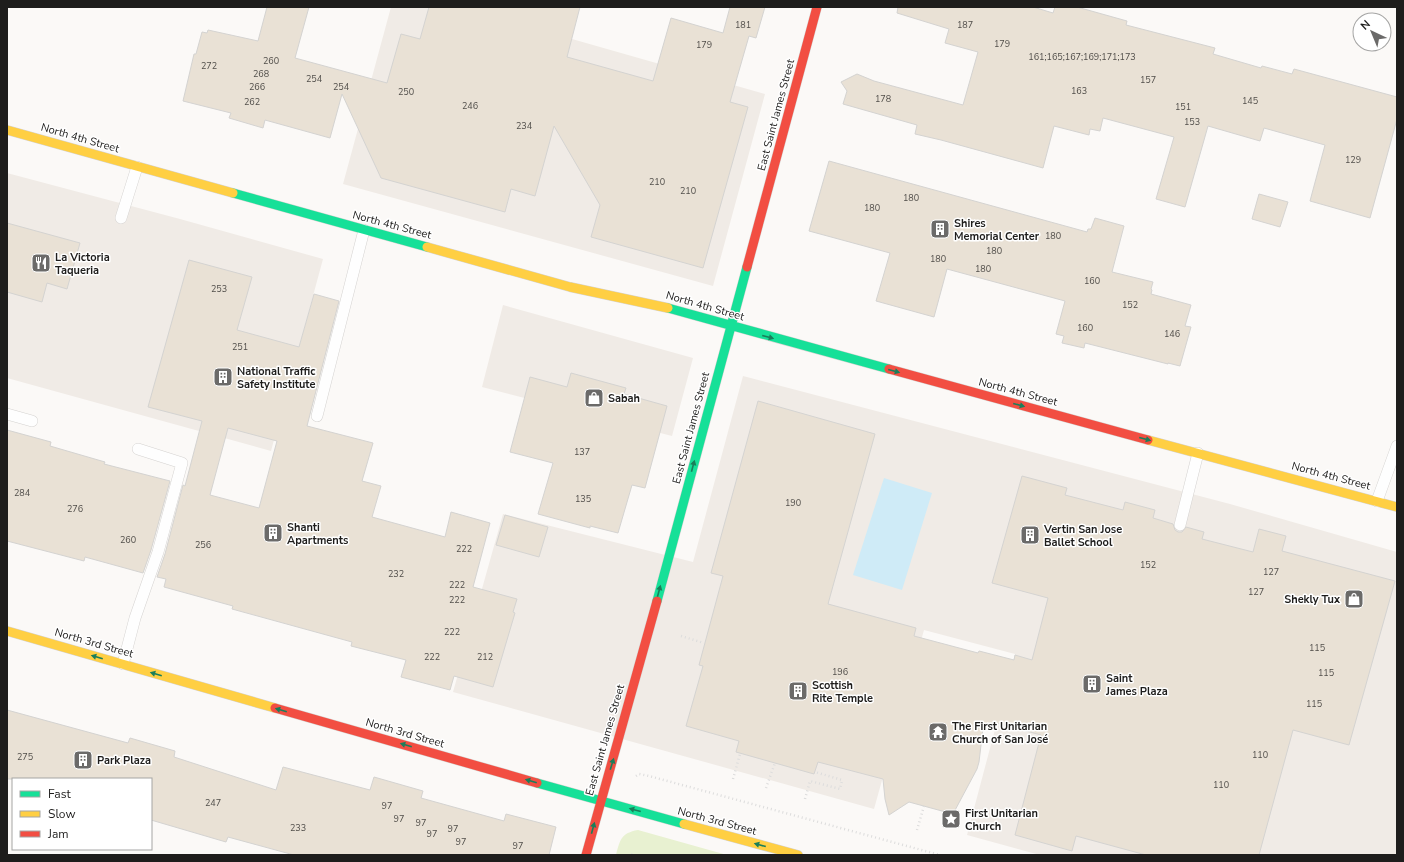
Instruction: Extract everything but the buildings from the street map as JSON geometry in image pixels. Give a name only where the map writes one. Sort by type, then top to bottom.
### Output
[{"type":"main road","name":"East Saint James Street","points":[[586,855],[817,7]]},
{"type":"main road","name":"North 4th Street","points":[[7,130],[570,287],[653,304],[1397,507]]},
{"type":"main road","name":"North 3rd Street","points":[[7,631],[601,801],[798,855]]},
{"type":"lane","points":[[121,218],[137,167]]},
{"type":"lane","points":[[317,416],[364,230]]},
{"type":"lane","points":[[7,414],[32,421]]},
{"type":"lane","points":[[1377,501],[1397,446]]},
{"type":"lane","points":[[122,664],[135,618],[158,552],[182,463],[138,449]]},
{"type":"lane","points":[[1180,526],[1198,453]]},
{"type":"path","points":[[681,636],[704,643]]},
{"type":"path","points":[[733,779],[740,754]]},
{"type":"path","points":[[766,788],[775,764]]},
{"type":"path","points":[[805,799],[810,781],[840,789],[842,780],[815,772]]},
{"type":"path","points":[[632,778],[639,774],[649,776],[940,855]]},
{"type":"path","points":[[917,830],[924,806]]},
{"type":"shaded area","points":[[391,7],[451,7],[572,39],[765,94],[713,286],[343,184]]},
{"type":"shaded area","points":[[7,173],[323,259],[271,451],[7,378]]},
{"type":"shaded area","points":[[503,305],[693,358],[672,436],[482,387]]},
{"type":"shaded area","points":[[743,376],[1230,504],[1397,552],[1397,855],[1040,855],[967,835],[1015,654],[924,630],[874,809],[453,692],[503,514],[693,562]]},
{"type":"green space","points":[[638,830],[727,855],[616,855],[622,838],[632,831]]},
{"type":"water","points":[[884,478],[932,493],[902,590],[853,575]]},
{"type":"traffic: fast","points":[[233,193],[427,247]]},
{"type":"traffic: fast","points":[[657,601],[747,267]]},
{"type":"traffic: fast","points":[[668,308],[889,369]]},
{"type":"traffic: fast","points":[[537,783],[684,824]]},
{"type":"traffic: slow","points":[[7,130],[233,193]]},
{"type":"traffic: slow","points":[[427,247],[570,287],[668,308]]},
{"type":"traffic: slow","points":[[1148,440],[1397,507]]},
{"type":"traffic: slow","points":[[7,631],[275,708]]},
{"type":"traffic: slow","points":[[684,824],[798,855]]},
{"type":"traffic: jam","points":[[747,267],[817,7]]},
{"type":"traffic: jam","points":[[889,369],[1148,440]]},
{"type":"traffic: jam","points":[[586,855],[657,601]]},
{"type":"traffic: jam","points":[[275,708],[537,783]]},
{"type":"place","name":"Shires Memorial Center","points":[[940,229]]},
{"type":"place","name":"La Victoria Taqueria","points":[[41,263]]},
{"type":"place","name":"National Traffic Safety Institute","points":[[223,377]]},
{"type":"place","name":"Sabah","points":[[594,398]]},
{"type":"place","name":"Shanti Apartments","points":[[273,533]]},
{"type":"place","name":"Vertin San Jose Ballet School","points":[[1030,535]]},
{"type":"place","name":"Shekly Tux","points":[[1354,599]]},
{"type":"place","name":"Saint James Plaza","points":[[1092,684]]},
{"type":"place","name":"Scottish Rite Temple","points":[[798,691]]},
{"type":"place","name":"The First Unitarian Church of San José","points":[[938,732]]},
{"type":"place","name":"Park Plaza","points":[[83,760]]},
{"type":"place","name":"First Unitarian Church","points":[[951,819]]}]
